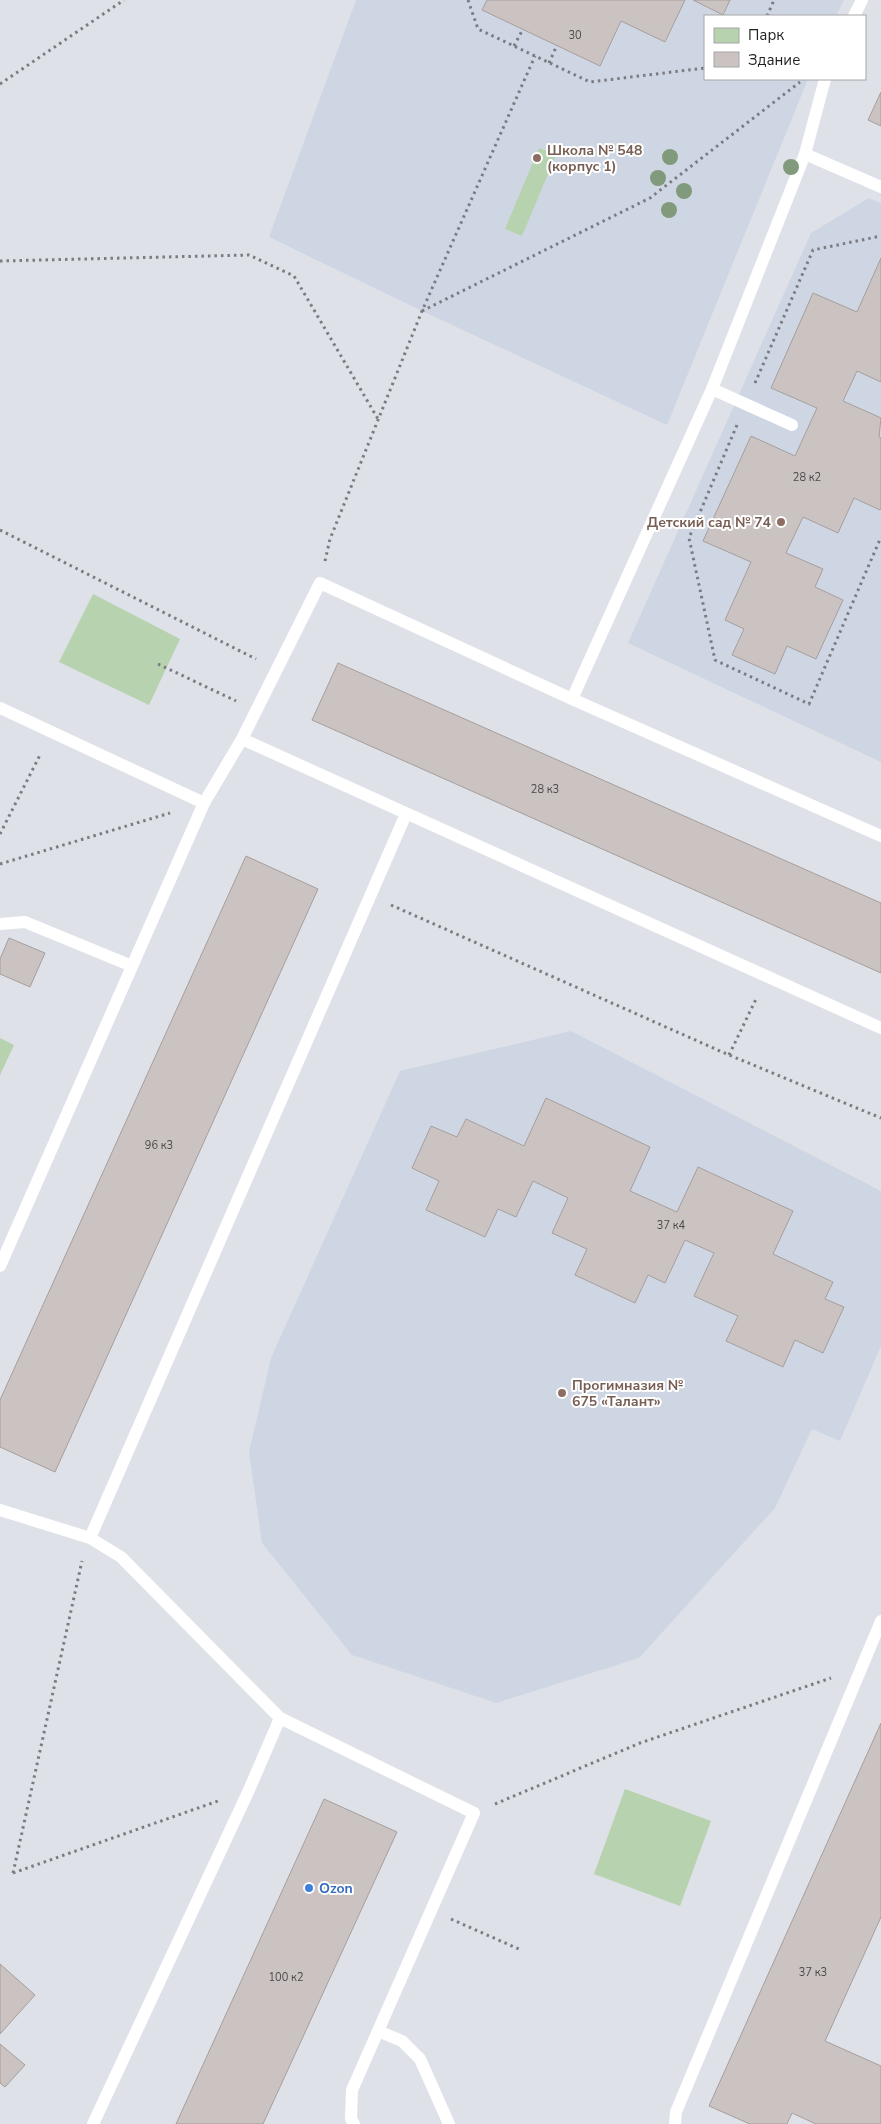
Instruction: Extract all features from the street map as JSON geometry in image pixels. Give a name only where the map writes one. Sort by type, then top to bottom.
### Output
[{"type":"lane","points":[[854,15],[862,0]]},
{"type":"lane","points":[[572,699],[712,389],[805,154],[826,80]]},
{"type":"lane","points":[[805,154],[881,186]]},
{"type":"lane","points":[[712,389],[792,425]]},
{"type":"lane","points":[[0,1265],[204,803],[242,739],[320,583],[572,699],[881,836]]},
{"type":"lane","points":[[0,708],[204,803]]},
{"type":"lane","points":[[242,739],[881,1028]]},
{"type":"lane","points":[[90,1538],[406,814]]},
{"type":"lane","points":[[0,924],[25,922],[132,966]]},
{"type":"lane","points":[[0,1510],[90,1538],[121,1557],[280,1718],[474,1814],[352,2090],[351,2119],[354,2124]]},
{"type":"lane","points":[[675,2124],[676,2112],[881,1621]]},
{"type":"lane","points":[[93,2124],[249,1790],[280,1718]]},
{"type":"lane","points":[[378,2031],[402,2040],[420,2059],[450,2124]]},
{"type":"path","points":[[0,84],[124,0]]},
{"type":"path","points":[[468,0],[478,29],[590,82],[704,68]]},
{"type":"path","points":[[767,15],[774,0]]},
{"type":"path","points":[[514,46],[522,29]]},
{"type":"path","points":[[549,63],[557,45]]},
{"type":"path","points":[[320,583],[330,539],[422,312],[535,56]]},
{"type":"path","points":[[422,312],[650,198],[803,80]]},
{"type":"path","points":[[881,236],[813,250],[689,538],[715,660],[809,704],[881,537]]},
{"type":"path","points":[[0,261],[249,255],[294,276],[379,419]]},
{"type":"path","points":[[0,530],[277,669]]},
{"type":"path","points":[[158,664],[256,710]]},
{"type":"path","points":[[0,834],[51,732]]},
{"type":"path","points":[[0,864],[204,803]]},
{"type":"path","points":[[370,896],[729,1055],[881,1118]]},
{"type":"path","points":[[729,1055],[766,977]]},
{"type":"path","points":[[90,1538],[79,1568],[14,1873],[249,1790]]},
{"type":"path","points":[[474,1814],[640,1743],[860,1669]]},
{"type":"path","points":[[432,1910],[521,1950]]},
{"type":"shaded area","name":"Школа № 548 (корпус 1)","points":[[356,0],[844,0],[836,15],[704,15],[704,80],[808,80],[667,425],[422,311],[269,237]]},
{"type":"shaded area","name":"Детский сад № 74","points":[[869,198],[881,203],[881,762],[628,643],[811,233]]},
{"type":"shaded area","name":"Прогимназия № 675 «Талант»","points":[[571,1031],[881,1191],[881,1346],[840,1441],[812,1429],[775,1508],[639,1658],[496,1703],[352,1655],[262,1543],[249,1452],[271,1358],[400,1071]]},
{"type":"green space","points":[[539,148],[556,155],[522,236],[505,229]]},
{"type":"green space","points":[[93,594],[180,639],[149,705],[59,662]]},
{"type":"green space","points":[[0,1038],[14,1045],[0,1075]]},
{"type":"green space","points":[[625,1789],[711,1821],[680,1906],[594,1874]]},
{"type":"building","points":[[487,0],[685,0],[665,42],[621,21],[600,66],[482,10]]},
{"type":"building","points":[[693,0],[730,0],[723,15]]},
{"type":"building","points":[[881,92],[881,126],[868,120]]},
{"type":"building","points":[[881,258],[881,382],[857,371],[843,401],[881,418],[879,437],[881,438],[881,508],[880,510],[854,498],[838,533],[803,517],[786,553],[823,569],[815,587],[843,600],[816,659],[787,646],[775,674],[732,655],[744,629],[725,620],[751,562],[703,541],[751,436],[795,456],[817,408],[771,388],[813,293],[857,312]]},
{"type":"building","points":[[338,663],[881,903],[881,973],[312,720]]},
{"type":"building","points":[[246,856],[318,889],[55,1472],[0,1447],[0,1400]]},
{"type":"building","points":[[9,938],[45,953],[30,987],[0,974],[0,959]]},
{"type":"building","points":[[546,1098],[650,1147],[630,1191],[677,1212],[698,1167],[793,1211],[773,1254],[833,1282],[825,1299],[844,1307],[823,1353],[795,1340],[783,1367],[726,1341],[738,1316],[694,1296],[714,1253],[685,1240],[665,1283],[648,1275],[635,1303],[575,1275],[587,1249],[552,1233],[568,1198],[533,1181],[516,1217],[498,1209],[485,1237],[426,1210],[439,1181],[412,1168],[431,1126],[457,1137],[466,1119],[524,1146]]},
{"type":"building","points":[[881,1723],[881,1917],[825,2041],[881,2066],[881,2124],[816,2124],[792,2113],[787,2124],[750,2124],[709,2106]]},
{"type":"building","points":[[324,1799],[397,1832],[263,2124],[176,2124]]},
{"type":"building","points":[[0,1964],[35,1995],[0,2034]]},
{"type":"building","points":[[0,2044],[25,2065],[5,2087],[0,2083]]},
{"type":"place","name":"Школа № 548 (корпус 1)","points":[[537,158]]},
{"type":"place","name":"Детский сад № 74","points":[[781,522]]},
{"type":"place","name":"Прогимназия № 675 «Талант»","points":[[562,1393]]},
{"type":"place","name":"Ozon","points":[[309,1888]]}]
